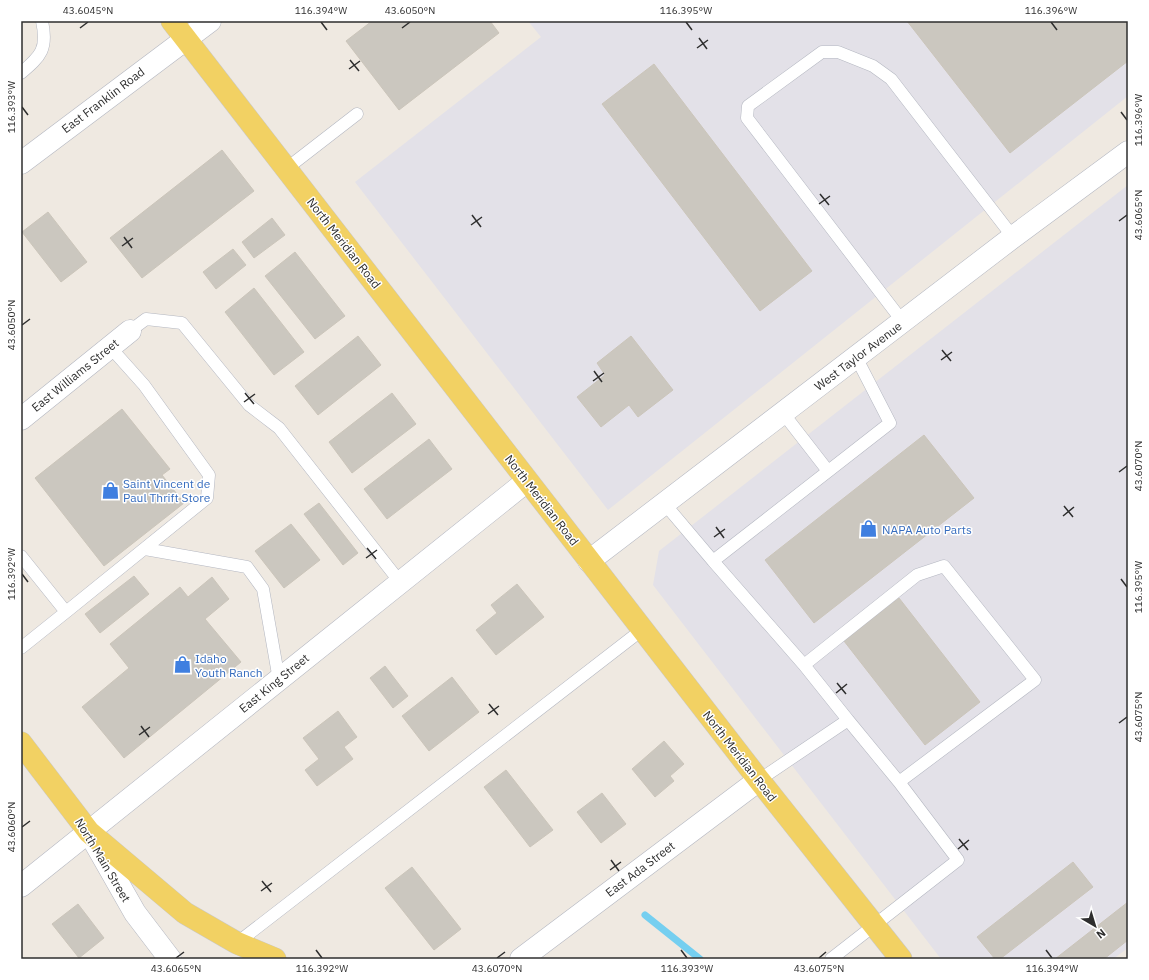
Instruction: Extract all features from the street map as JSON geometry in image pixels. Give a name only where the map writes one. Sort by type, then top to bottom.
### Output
[{"type":"main road","name":"North Meridian Road","points":[[172,21],[642,630],[901,959]]},
{"type":"main road","name":"North Main Street","points":[[21,743],[89,832]]},
{"type":"main road","points":[[89,832],[184,914],[236,943],[275,959]]},
{"type":"street","name":"East Franklin Road","points":[[21,163],[210,21]]},
{"type":"street","name":"West Taylor Avenue","points":[[589,561],[1013,237],[1128,152]]},
{"type":"street","name":"East Williams Street","points":[[21,419],[130,331]]},
{"type":"street","name":"East King Street","points":[[21,886],[527,480]]},
{"type":"street","name":"East Ada Street","points":[[521,959],[759,780]]},
{"type":"street","name":"North Main Street","points":[[89,832],[135,913],[170,959]]},
{"type":"lane","points":[[21,74],[39,58],[45,37],[42,21]]},
{"type":"lane","points":[[903,322],[747,118],[748,106],[822,52],[838,52],[873,66],[891,79],[1013,237]]},
{"type":"lane","points":[[286,169],[357,114]]},
{"type":"lane","points":[[130,331],[146,319],[182,323],[248,406],[279,428],[400,582]]},
{"type":"lane","points":[[21,648],[207,498],[209,475],[144,385],[110,347]]},
{"type":"lane","points":[[713,561],[890,423],[856,357]]},
{"type":"lane","points":[[782,413],[828,471]]},
{"type":"lane","points":[[664,503],[804,665],[899,782],[958,860],[831,959]]},
{"type":"lane","points":[[145,549],[247,567],[263,589],[279,680]]},
{"type":"lane","points":[[21,556],[66,612]]},
{"type":"lane","points":[[804,665],[917,575],[944,566],[1035,680],[899,782]]},
{"type":"lane","points":[[236,943],[642,630]]},
{"type":"lane","points":[[759,780],[848,720]]},
{"type":"shaded area","points":[[528,21],[1128,21],[1128,96],[608,510],[355,182],[541,37]]},
{"type":"shaded area","points":[[1128,185],[1128,948],[1113,959],[941,959],[653,585],[659,551]]},
{"type":"building","points":[[372,21],[490,21],[499,33],[399,110],[346,41]]},
{"type":"building","points":[[907,21],[1128,21],[1128,61],[1010,153]]},
{"type":"building","points":[[654,64],[812,271],[760,311],[602,104]]},
{"type":"building","points":[[222,150],[254,191],[142,278],[110,238]]},
{"type":"building","points":[[48,212],[87,262],[61,282],[22,232]]},
{"type":"building","points":[[272,218],[285,235],[254,258],[242,242]]},
{"type":"building","points":[[233,249],[246,265],[216,289],[203,272]]},
{"type":"building","points":[[295,252],[345,316],[315,339],[265,276]]},
{"type":"building","points":[[254,288],[304,352],[274,375],[225,312]]},
{"type":"building","points":[[358,336],[381,365],[318,415],[295,386]]},
{"type":"building","points":[[631,336],[673,390],[638,417],[629,405],[601,427],[577,397],[605,375],[597,363]]},
{"type":"building","points":[[392,393],[416,424],[352,473],[329,442]]},
{"type":"building","name":"Saint Vincent de Paul Thrift Store","points":[[122,409],[170,469],[162,475],[184,503],[104,566],[35,478]]},
{"type":"building","name":"NAPA Auto Parts","points":[[924,435],[974,498],[814,623],[765,560]]},
{"type":"building","points":[[429,439],[452,469],[387,519],[364,489]]},
{"type":"building","points":[[319,503],[358,553],[343,565],[304,514]]},
{"type":"building","points":[[291,524],[320,560],[284,588],[255,551]]},
{"type":"building","points":[[134,576],[149,594],[100,633],[85,614]]},
{"type":"building","name":"Idaho Youth Ranch","points":[[212,577],[229,599],[205,619],[241,662],[124,758],[82,707],[129,668],[110,644],[180,587],[188,597]]},
{"type":"building","points":[[517,584],[544,617],[496,655],[476,630],[497,613],[491,605]]},
{"type":"building","points":[[899,598],[980,702],[925,745],[844,641]]},
{"type":"building","points":[[385,666],[408,696],[393,708],[370,678]]},
{"type":"building","points":[[452,677],[479,712],[429,751],[402,716]]},
{"type":"building","points":[[338,711],[357,737],[344,747],[353,759],[317,786],[305,770],[319,759],[303,738]]},
{"type":"building","points":[[664,741],[684,764],[670,776],[674,781],[655,797],[632,769]]},
{"type":"building","points":[[506,770],[553,830],[530,847],[484,787]]},
{"type":"building","points":[[602,793],[626,824],[601,843],[577,812]]},
{"type":"building","points":[[1073,862],[1093,887],[1000,959],[995,959],[977,937]]},
{"type":"building","points":[[412,867],[461,929],[434,950],[385,888]]},
{"type":"building","points":[[1128,902],[1128,940],[1104,959],[1055,959]]},
{"type":"building","points":[[78,904],[104,938],[79,958],[52,924]]},
{"type":"waterway","points":[[645,915],[700,959]]},
{"type":"place","name":"Saint Vincent de Paul Thrift Store","points":[[110,490]]},
{"type":"place","name":"NAPA Auto Parts","points":[[869,529]]},
{"type":"place","name":"Idaho Youth Ranch","points":[[182,665]]}]
